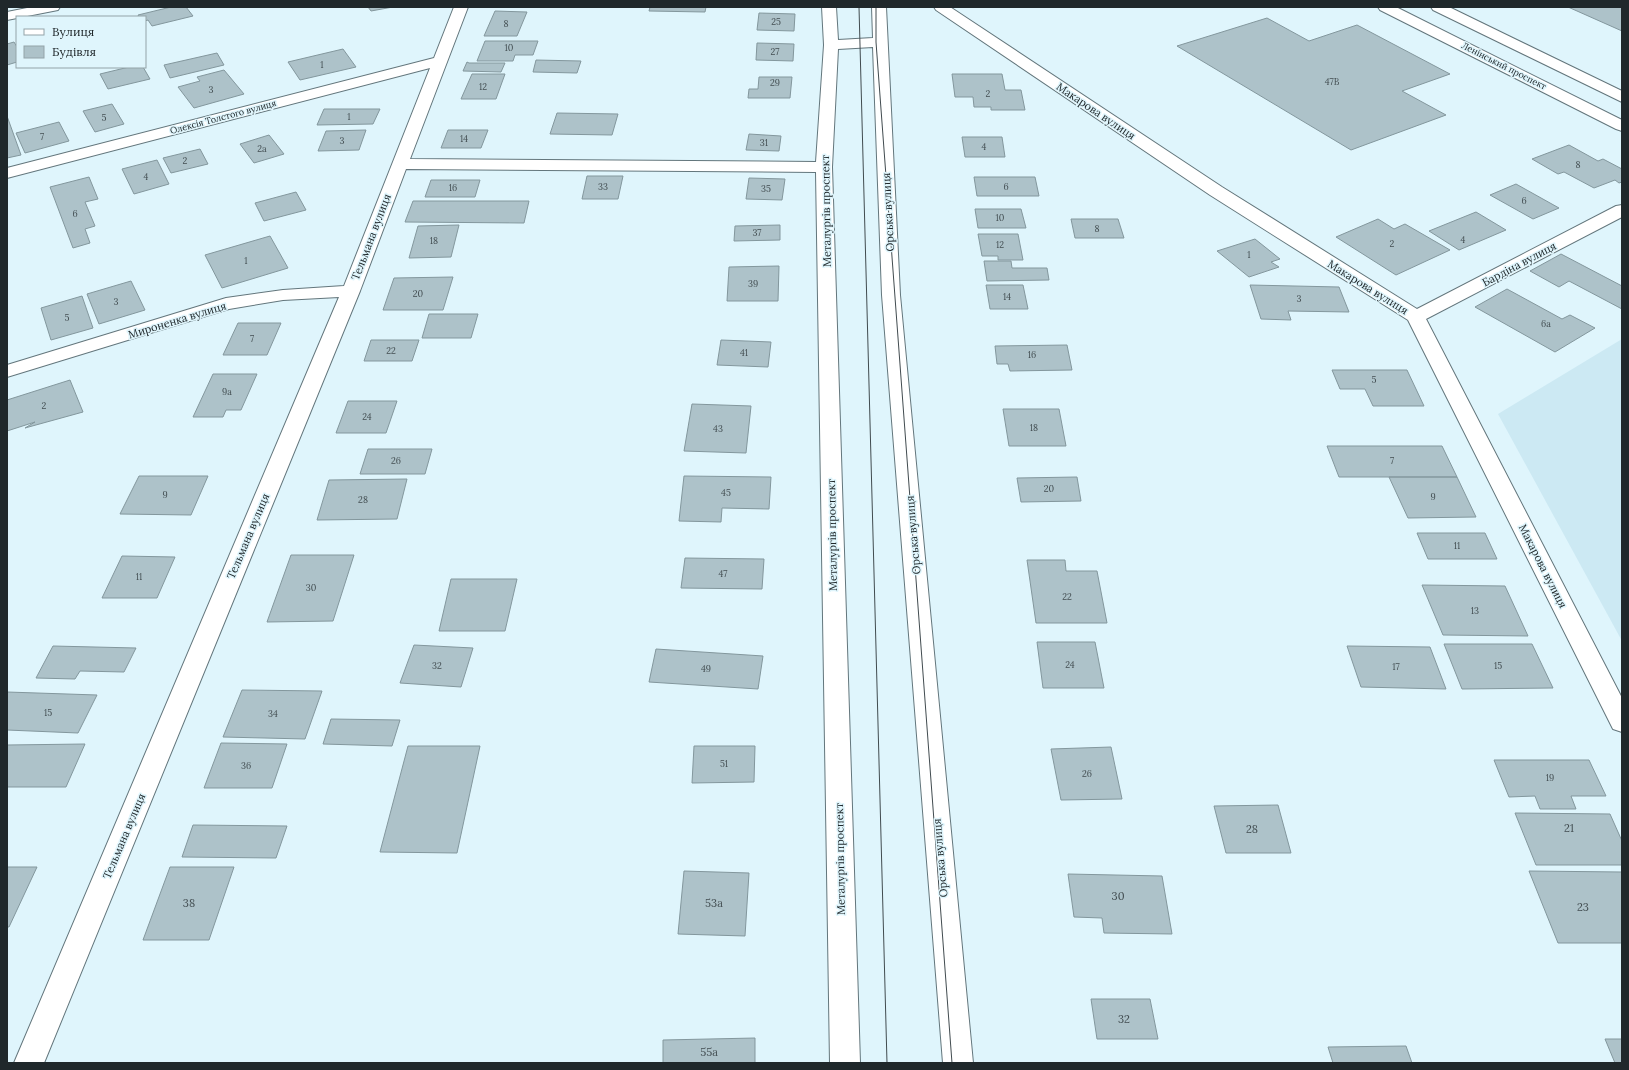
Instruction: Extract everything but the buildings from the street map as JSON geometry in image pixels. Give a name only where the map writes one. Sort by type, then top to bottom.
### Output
[{"type":"street","points":[[7,16],[53,7]]},
{"type":"street","name":"Тельмана вулиця","points":[[29,1063],[350,291],[461,7]]},
{"type":"street","name":"Металургів проспект","points":[[829,7],[831,45],[824,167],[845,1063]]},
{"type":"street","name":"Орська вулиця","points":[[879,7],[892,303],[958,1063]]},
{"type":"street","name":"Макарова вулиця","points":[[941,7],[1216,191],[1416,317],[1622,722]]},
{"type":"street","name":"Ленінський проспект","points":[[1385,7],[1622,126]]},
{"type":"street","points":[[1438,7],[1622,97]]},
{"type":"street","points":[[831,45],[880,42]]},
{"type":"street","name":"Олексія Толстого вулиця","points":[[7,173],[440,61]]},
{"type":"street","points":[[400,164],[770,168],[824,167]]},
{"type":"street","name":"Бардіна вулиця","points":[[1416,317],[1622,210]]},
{"type":"street","name":"Мироненка вулиця","points":[[7,371],[226,304],[283,294],[350,291]]},
{"type":"shaded area","points":[[1622,339],[1622,641],[1498,414]]},
{"type":"tram line","points":[[859,7],[887,1063]]},
{"type":"tram line","points":[[876,7],[876,42],[952,1063]]}]
